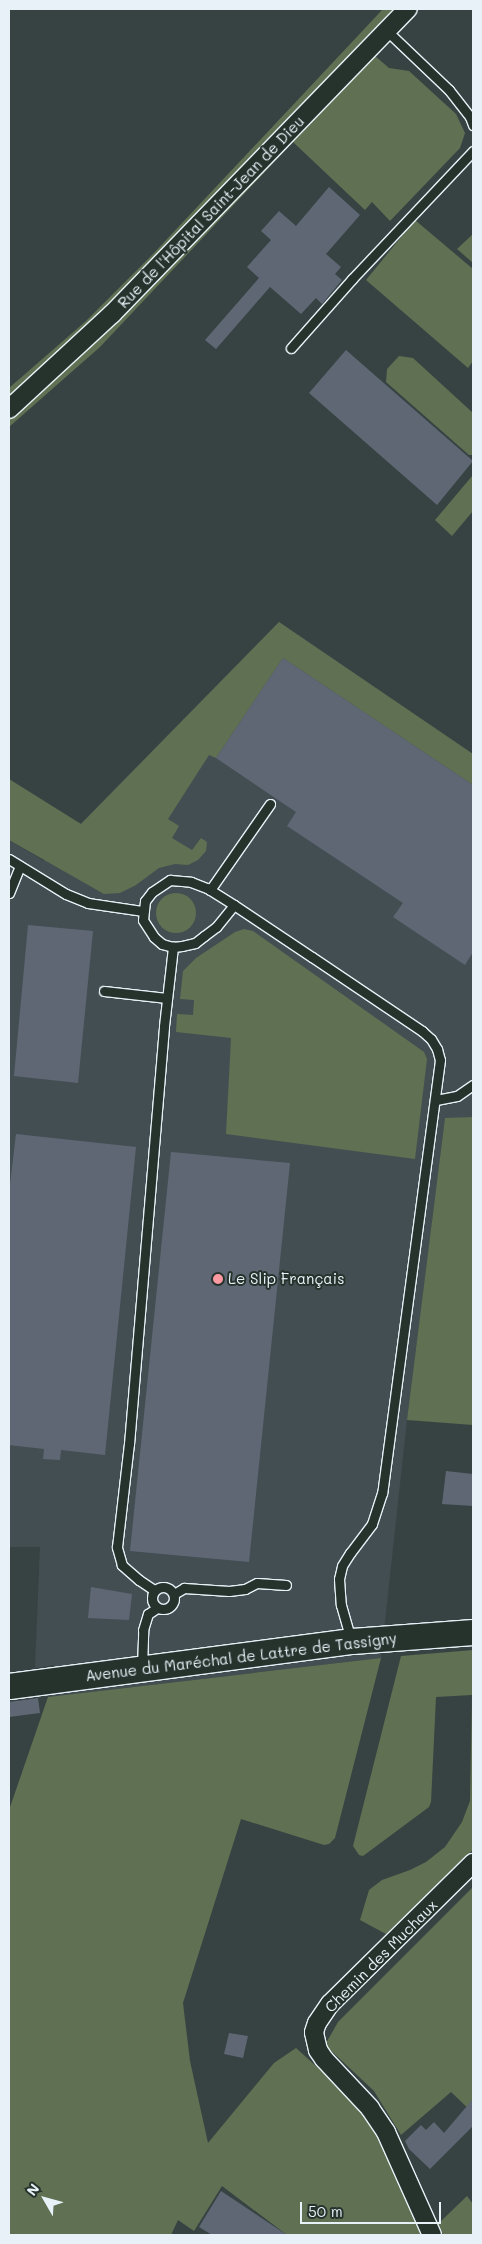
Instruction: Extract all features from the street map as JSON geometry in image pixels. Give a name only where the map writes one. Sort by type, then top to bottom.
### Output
[{"type":"main road","name":"Avenue du Maréchal de Lattre de Tassigny","points":[[9,1686],[142,1667],[352,1641],[473,1632]]},
{"type":"street","name":"Rue de l'Hôpital Saint-Jean de Dieu","points":[[9,409],[112,314],[408,9]]},
{"type":"street","name":"Chemin des Muchaux","points":[[432,2235],[386,2132],[370,2108],[324,2059],[318,2050],[314,2032],[317,2023],[330,2004],[473,1862]]},
{"type":"lane","points":[[386,30],[449,90],[470,117],[473,125]]},
{"type":"lane","points":[[291,348],[352,279],[473,151]]},
{"type":"lane","points":[[210,890],[270,804]]},
{"type":"lane","points":[[9,859],[66,894],[88,903],[143,911]]},
{"type":"lane","points":[[9,894],[20,866]]},
{"type":"lane","points":[[234,905],[216,927],[195,943],[173,947],[162,944],[154,937],[143,920],[145,902],[152,892],[170,880],[191,882],[210,890],[234,905],[431,1039],[437,1049],[440,1060],[382,1493],[372,1524],[342,1566],[339,1579],[341,1605],[352,1641]]},
{"type":"lane","points":[[154,1590],[122,1565],[117,1547],[129,1444],[173,947]]},
{"type":"lane","points":[[104,992],[167,998]]},
{"type":"lane","points":[[436,1100],[457,1096],[473,1085]]},
{"type":"lane","points":[[174,1594],[184,1588],[229,1591],[245,1589],[257,1583],[286,1585]]},
{"type":"lane","points":[[154,1590],[165,1587],[174,1594]]},
{"type":"lane","points":[[154,1590],[152,1602],[157,1608]]},
{"type":"lane","points":[[142,1667],[143,1630],[148,1614],[157,1608],[164,1609],[170,1607],[174,1601],[174,1594]]},
{"type":"shaded area","points":[[279,622],[473,754],[473,1117],[445,1119],[407,1420],[381,1658],[48,1697],[54,1665],[35,1668],[40,1547],[9,1547],[9,840],[44,861]]},
{"type":"green space","points":[[383,9],[418,9],[375,56],[389,68],[409,71],[456,114],[465,133],[460,148],[390,221],[372,202],[365,210],[293,142],[100,347],[9,427],[9,388],[86,321],[153,254]]},
{"type":"green space","points":[[415,220],[473,269],[473,361],[468,368],[366,280]]},
{"type":"green space","points":[[473,234],[473,263],[457,249]]},
{"type":"green space","points":[[399,356],[413,358],[473,413],[473,455],[469,455],[386,382],[387,369]]},
{"type":"green space","points":[[473,475],[473,511],[452,536],[435,520]]},
{"type":"green space","points":[[279,622],[473,754],[473,785],[283,658],[216,758],[209,755],[168,819],[179,826],[172,838],[192,850],[201,838],[207,842],[206,851],[198,860],[188,865],[175,864],[159,868],[136,885],[120,893],[104,894],[9,840],[9,779],[81,824]]},
{"type":"green space","points":[[180,893],[187,896],[193,902],[196,913],[195,921],[187,930],[180,933],[172,933],[165,930],[157,921],[156,909],[159,902],[168,894]]},
{"type":"green space","points":[[244,929],[253,931],[424,1052],[427,1059],[415,1159],[226,1134],[231,1038],[176,1032],[177,1014],[193,1015],[194,1000],[180,999],[183,971],[196,958],[235,932]]},
{"type":"green space","points":[[473,1117],[473,1425],[407,1420],[445,1118]]},
{"type":"green space","points":[[473,1650],[473,1850],[386,1934],[360,1920],[369,1890],[382,1880],[426,1862],[445,1847],[462,1822],[470,1801],[472,1695],[436,1697],[431,1802],[429,1807],[363,1856],[359,1855],[353,1846],[401,1656]]},
{"type":"green space","points":[[381,1658],[335,1838],[329,1844],[324,1845],[241,1819],[183,2003],[190,2061],[208,2143],[274,2063],[296,2048],[357,2103],[381,2137],[425,2235],[287,2235],[222,2186],[194,2231],[178,2220],[171,2235],[9,2235],[9,1810],[48,1697]]},
{"type":"green space","points":[[473,1887],[473,2113],[451,2092],[401,2135],[374,2091],[325,2045],[338,2022]]},
{"type":"green space","points":[[467,2196],[473,2204],[473,2235],[443,2235],[438,2224]]},
{"type":"building","points":[[329,187],[360,215],[326,254],[341,267],[335,274],[342,280],[322,304],[316,298],[301,314],[270,287],[216,349],[205,340],[259,278],[247,267],[271,240],[261,231],[279,211],[296,226]]},
{"type":"building","points":[[346,350],[473,461],[437,505],[309,393]]},
{"type":"building","points":[[283,658],[473,785],[473,952],[465,965],[393,917],[403,903],[287,826],[296,812],[216,758]]},
{"type":"building","points":[[28,925],[93,931],[78,1083],[14,1076]]},
{"type":"building","points":[[16,1134],[136,1147],[105,1455],[61,1450],[60,1460],[43,1459],[44,1449],[9,1445],[9,1193]]},
{"type":"building","name":"Le Slip Français","points":[[171,1152],[290,1163],[249,1562],[130,1551]]},
{"type":"building","points":[[446,1471],[473,1474],[473,1506],[442,1504]]},
{"type":"building","points":[[91,1587],[132,1594],[129,1620],[88,1618]]},
{"type":"building","points":[[38,1698],[40,1713],[9,1717],[9,1702]]},
{"type":"building","points":[[229,2033],[248,2036],[243,2058],[224,2054]]},
{"type":"building","points":[[473,2099],[473,2126],[430,2169],[409,2149],[405,2141],[421,2125],[426,2130],[434,2122],[444,2133]]},
{"type":"building","points":[[221,2191],[287,2235],[212,2235],[199,2227]]},
{"type":"place","name":"Le Slip Français","points":[[218,1279]]}]
